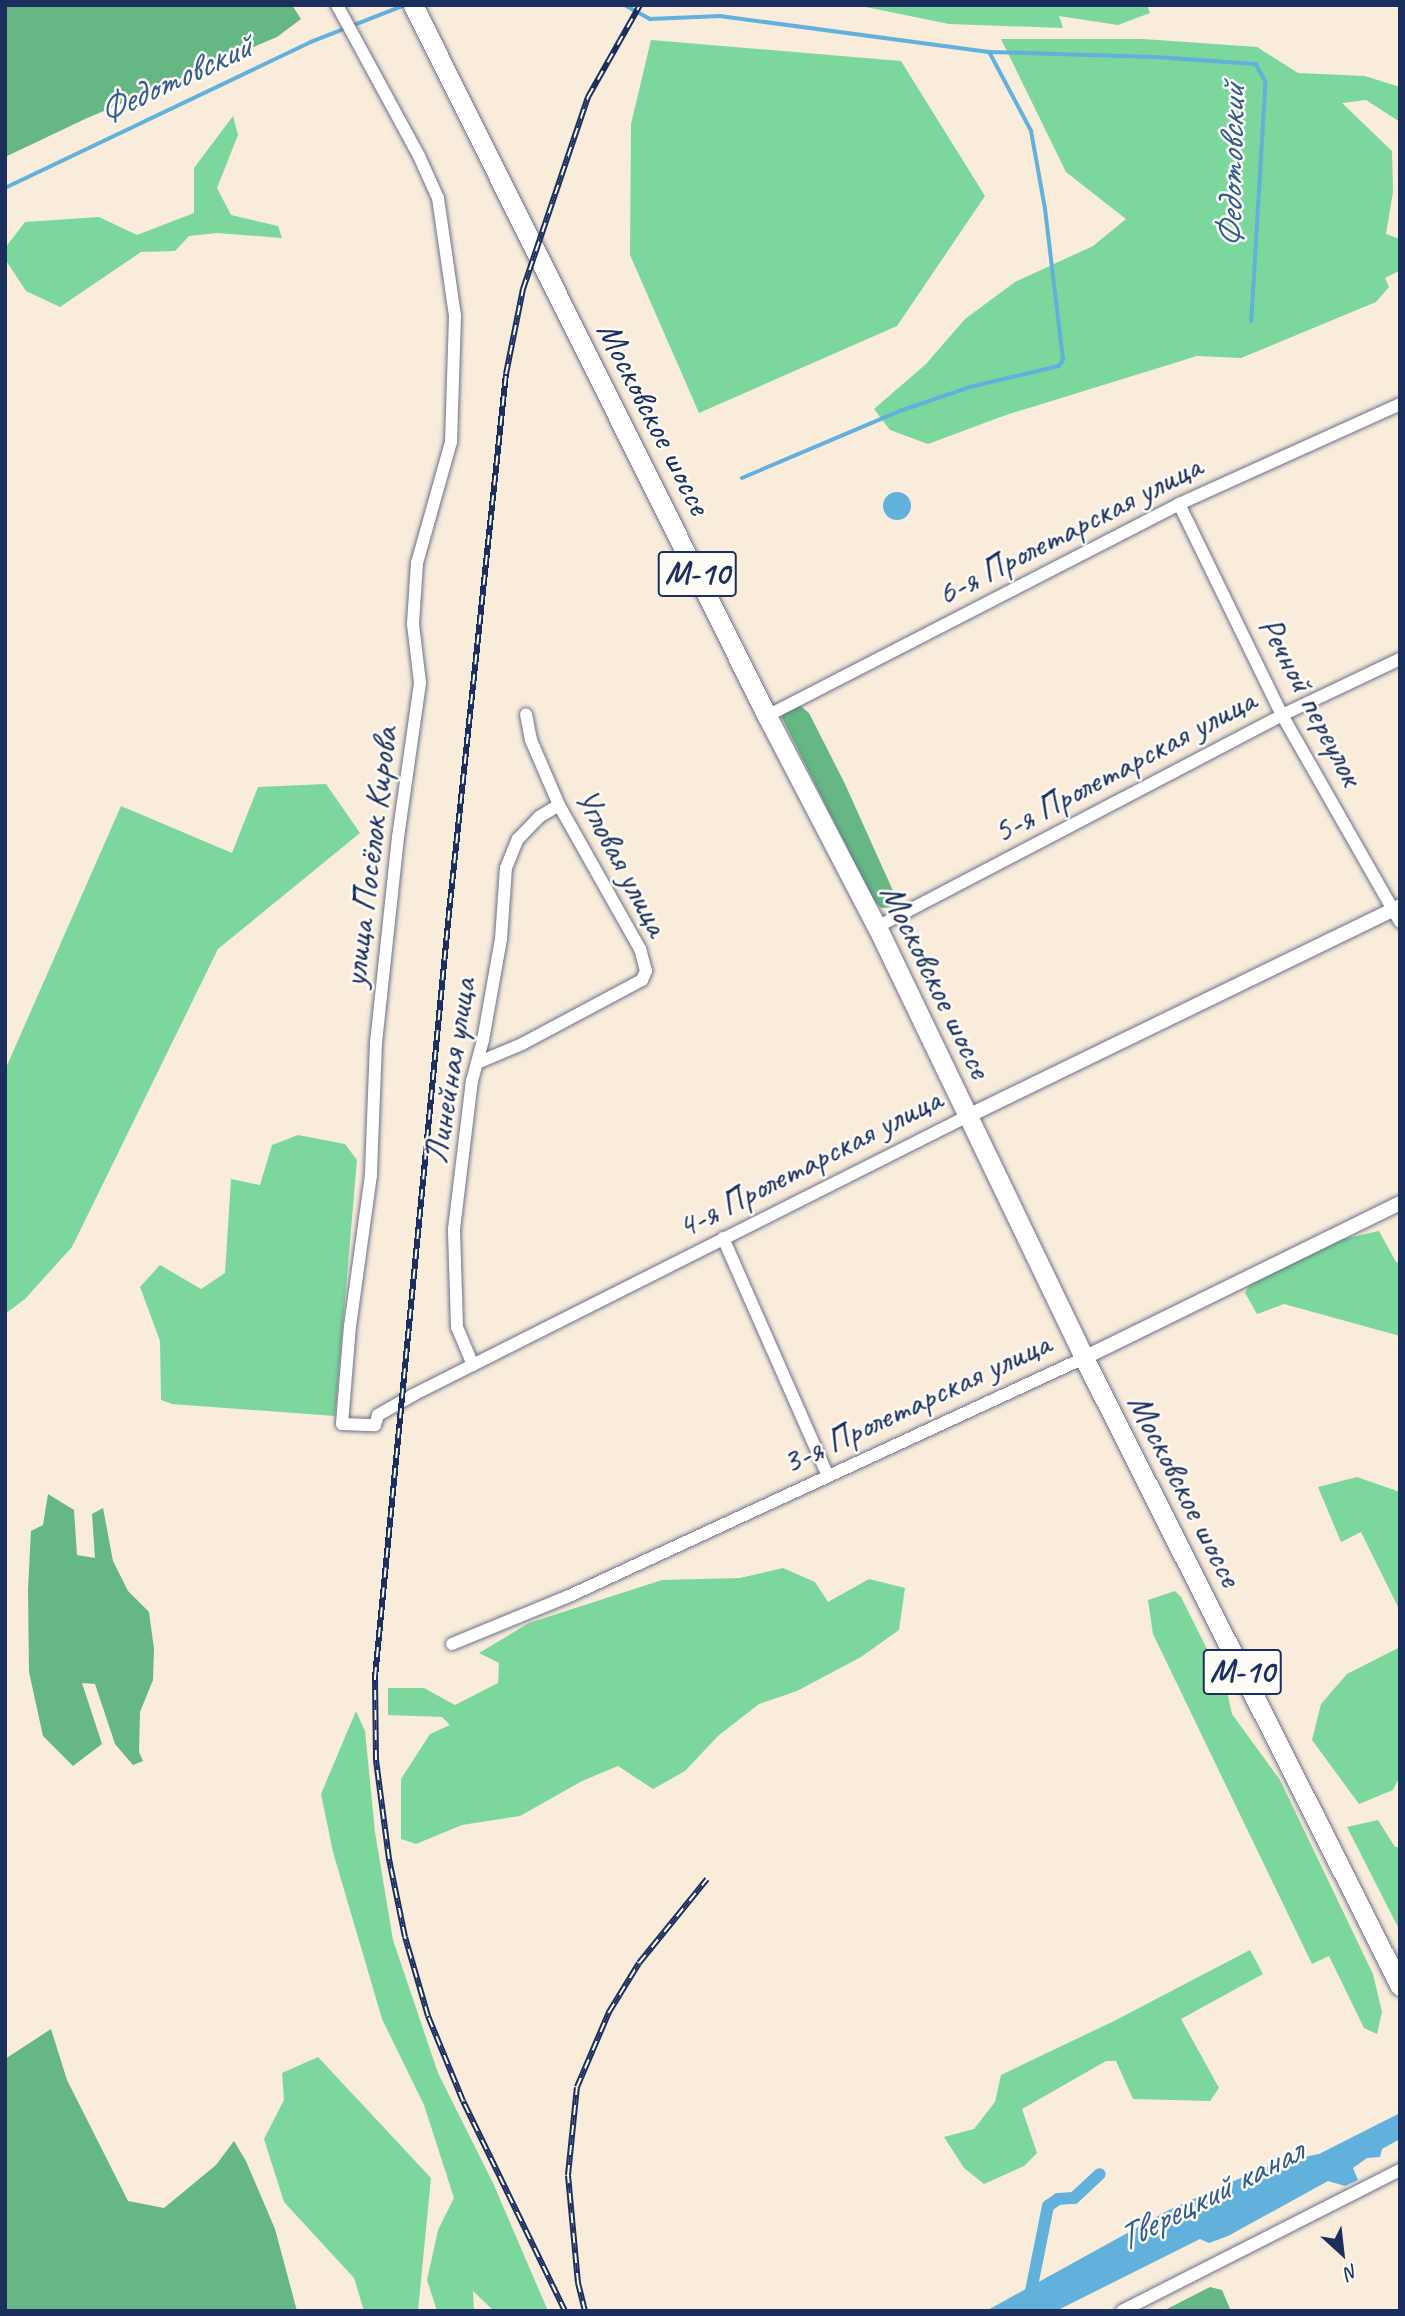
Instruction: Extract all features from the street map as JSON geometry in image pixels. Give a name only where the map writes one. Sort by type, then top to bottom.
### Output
[{"type":"highway","name":"Московское шоссе","points":[[413,5],[767,716],[877,927],[1084,1358],[1400,1986]]},
{"type":"street","name":"улица Посёлок Кирова","points":[[337,5],[419,156],[438,198],[455,316],[452,442],[417,563],[413,624],[420,683],[398,837],[376,1042],[371,1175],[350,1329],[342,1424],[375,1425],[378,1415],[473,1365]]},
{"type":"street","name":"6-я Пролетарская улица","points":[[767,716],[1179,504],[1400,404]]},
{"type":"street","name":"Речной переулок","points":[[1179,504],[1282,715],[1398,912]]},
{"type":"street","name":"5-я Пролетарская улица","points":[[877,927],[1282,715],[1400,659]]},
{"type":"street","name":"Угловая улица","points":[[477,1063],[522,1044],[642,980],[646,971],[640,949],[559,805],[531,740],[526,714]]},
{"type":"street","name":"Линейная улица","points":[[473,1365],[457,1327],[454,1229],[472,1081],[501,939],[506,868],[518,839],[539,817],[559,805]]},
{"type":"street","name":"4-я Пролетарская улица","points":[[473,1365],[966,1117],[1398,912]]},
{"type":"street","name":"3-я Пролетарская улица","points":[[452,1644],[569,1596],[1084,1358],[1400,1203]]},
{"type":"street","points":[[723,1238],[828,1476]]},
{"type":"street","points":[[1122,2311],[1400,2170]]},
{"type":"green space","points":[[5,5],[292,5],[301,19],[277,37],[85,119],[5,157]]},
{"type":"green space","points":[[856,5],[1147,5],[1150,13],[1118,25],[1059,16],[1063,28],[949,24]]},
{"type":"green space","points":[[1001,39],[1143,39],[1257,47],[1298,73],[1365,76],[1400,87],[1400,122],[1366,100],[1342,103],[1392,151],[1393,192],[1386,234],[1400,239],[1399,271],[1385,278],[1389,287],[1376,302],[1241,358],[1197,356],[1006,415],[928,444],[890,430],[874,409],[926,364],[965,319],[1015,282],[1093,246],[1126,219],[1066,172]]},
{"type":"green space","points":[[651,40],[901,61],[985,196],[897,326],[699,413],[630,255],[631,124]]},
{"type":"green space","points":[[233,116],[238,135],[217,188],[231,215],[278,226],[282,238],[217,233],[189,236],[175,251],[141,252],[60,307],[26,291],[5,259],[5,248],[25,222],[99,217],[137,235],[194,213],[194,168]]},
{"type":"green space","points":[[798,704],[809,713],[845,784],[898,902],[895,907],[881,908],[873,899],[782,718],[784,712]]},
{"type":"green space","points":[[326,784],[360,833],[218,949],[72,1247],[25,1299],[5,1314],[5,1070],[121,806],[232,853],[258,787]]},
{"type":"green space","points":[[298,1135],[345,1144],[357,1160],[335,1416],[172,1404],[161,1400],[160,1341],[140,1287],[160,1265],[201,1289],[225,1273],[231,1179],[260,1185],[272,1145]]},
{"type":"green space","points":[[1379,1231],[1396,1262],[1400,1263],[1400,1336],[1284,1304],[1257,1314],[1245,1293],[1250,1284],[1338,1240]]},
{"type":"green space","points":[[1357,1477],[1400,1492],[1400,1611],[1361,1532],[1341,1542],[1318,1487]]},
{"type":"green space","points":[[48,1494],[74,1510],[77,1555],[95,1558],[92,1514],[103,1508],[113,1561],[128,1591],[149,1612],[154,1649],[153,1680],[140,1712],[139,1752],[143,1761],[133,1765],[115,1744],[95,1684],[82,1683],[102,1744],[73,1766],[43,1736],[29,1672],[28,1589],[31,1531],[43,1525]]},
{"type":"green space","points":[[783,1568],[815,1582],[828,1602],[869,1579],[905,1588],[899,1630],[861,1657],[797,1691],[759,1704],[718,1736],[685,1771],[653,1789],[618,1766],[582,1781],[520,1816],[462,1825],[416,1844],[401,1839],[401,1779],[430,1734],[450,1725],[442,1717],[388,1715],[388,1688],[424,1688],[455,1705],[498,1683],[499,1663],[479,1653],[529,1623],[662,1580],[740,1578]]},
{"type":"green space","points":[[1175,1591],[1181,1597],[1226,1687],[1232,1714],[1280,1780],[1373,1974],[1382,2012],[1377,2034],[1364,2028],[1329,1956],[1312,1964],[1153,1634],[1148,1600]]},
{"type":"green space","points":[[1400,1647],[1400,1776],[1393,1790],[1359,1804],[1312,1740],[1321,1704],[1347,1674]]},
{"type":"green space","points":[[356,1711],[365,1731],[375,1832],[393,1940],[438,2073],[493,2183],[548,2311],[494,2311],[473,2291],[474,2311],[437,2311],[427,2280],[438,2230],[454,2198],[424,2105],[382,2019],[333,1852],[321,1794]]},
{"type":"green space","points":[[1378,1820],[1395,1847],[1400,1847],[1400,1931],[1347,1827]]},
{"type":"green space","points":[[1250,1950],[1263,1974],[1181,2019],[1219,2088],[1210,2101],[1133,2099],[1116,2061],[1106,2061],[1022,2109],[1037,2153],[1024,2166],[984,2184],[964,2168],[944,2137],[974,2129],[995,2102],[1001,2075],[1114,2021]]},
{"type":"green space","points":[[51,2029],[67,2080],[128,2201],[164,2208],[216,2165],[234,2141],[246,2161],[275,2229],[297,2311],[5,2311],[5,2059]]},
{"type":"green space","points":[[318,2057],[431,2178],[418,2311],[364,2311],[354,2278],[284,2202],[264,2139],[284,2100],[282,2073]]},
{"type":"green space","points":[[1210,2287],[1222,2290],[1231,2311],[1163,2311]]},
{"type":"water","points":[[897,492],[907,496],[911,506],[907,516],[897,520],[887,516],[883,506],[887,496]]},
{"type":"water","name":"Тверецкий канал","points":[[1400,2113],[1400,2139],[1382,2149],[1380,2157],[1367,2158],[1353,2168],[1358,2180],[1345,2186],[1328,2181],[1228,2236],[1209,2243],[1200,2239],[1056,2311],[986,2311],[1169,2210],[1274,2163],[1319,2154]]},
{"type":"waterway","name":"Федотовский","points":[[5,188],[311,42],[405,5]]},
{"type":"waterway","name":"Федотовский","points":[[625,5],[650,19],[720,16],[989,52],[1155,57],[1256,64],[1266,82],[1252,321]]},
{"type":"waterway","points":[[742,478],[900,411],[970,387],[1059,366],[1063,360],[1045,209],[1031,131],[989,52]]},
{"type":"waterway","points":[[1027,2311],[1048,2206],[1058,2199],[1074,2198],[1100,2174]]},
{"type":"railway","points":[[565,2311],[463,2101],[428,2016],[405,1937],[389,1859],[376,1760],[375,1677],[450,903],[506,374],[523,289],[588,97],[640,5]]},
{"type":"railway","points":[[585,2311],[578,2283],[568,2175],[577,2087],[609,2012],[639,1963],[707,1879]]}]
